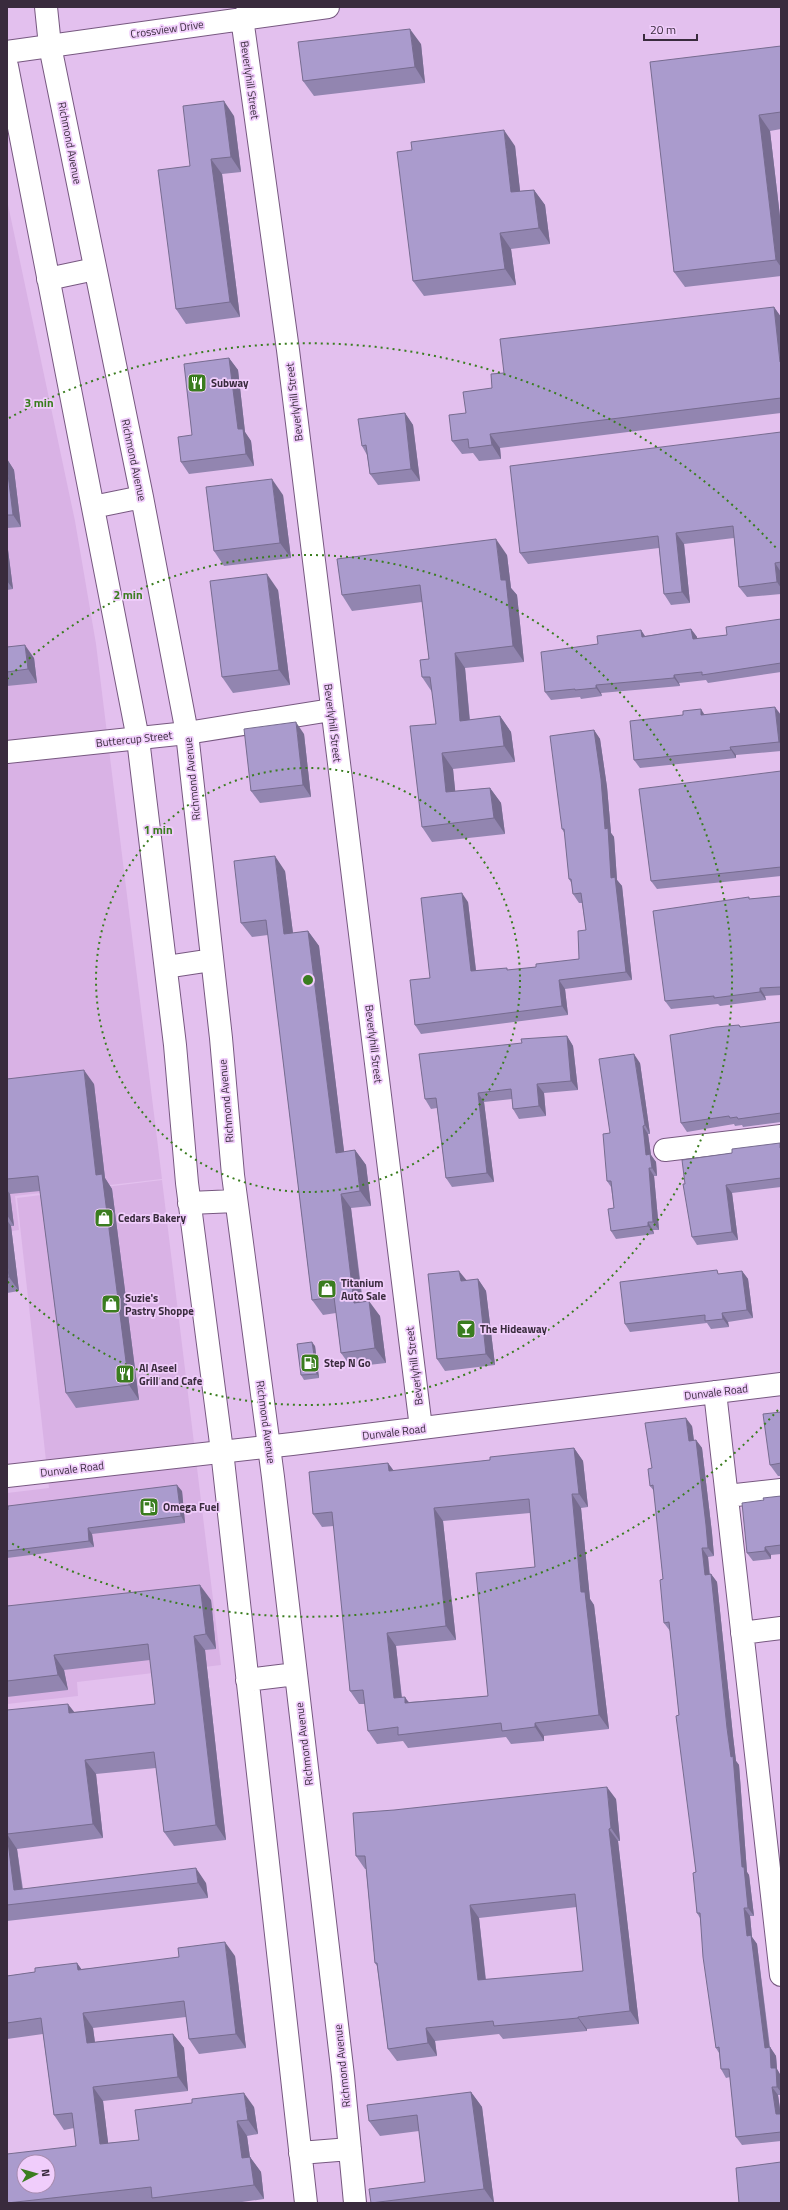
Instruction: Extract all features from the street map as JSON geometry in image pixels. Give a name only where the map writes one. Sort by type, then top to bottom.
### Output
[{"type":"main road","name":"Richmond Avenue","points":[[46,7],[50,46],[94,269],[142,497],[187,734],[212,960],[236,1201],[269,1447],[296,1674],[343,2076],[355,2203]]},
{"type":"main road","name":"Crossview Drive","points":[[7,52],[328,7]]},
{"type":"main road","name":"Beverlyhill Street","points":[[242,18],[286,338],[421,1428]]},
{"type":"main road","points":[[7,66],[138,739],[175,1045],[190,1204],[222,1451],[306,2203]]},
{"type":"main road","points":[[48,279],[94,269]]},
{"type":"main road","points":[[93,507],[142,497]]},
{"type":"main road","name":"Buttercup Street","points":[[7,752],[187,734],[331,710]]},
{"type":"main road","points":[[166,968],[212,960]]},
{"type":"main road","points":[[665,1150],[781,1136]]},
{"type":"main road","points":[[190,1204],[236,1201]]},
{"type":"main road","name":"Dunvale Road","points":[[7,1476],[269,1447],[781,1384]]},
{"type":"main road","points":[[715,1392],[742,1633],[775,1860],[781,1975]]},
{"type":"main road","points":[[727,1496],[781,1490]]},
{"type":"main road","points":[[742,1633],[781,1628]]},
{"type":"main road","points":[[247,1680],[296,1674]]},
{"type":"main road","points":[[300,2153],[350,2149]]},
{"type":"shaded area","points":[[7,200],[75,521],[96,644],[162,1179],[15,1196],[19,1230],[7,1232]]},
{"type":"shaded area","points":[[162,1180],[221,1665],[77,1682],[78,1696],[7,1704],[7,1493],[49,1488],[17,1198]]},
{"type":"building","points":[[410,29],[415,67],[303,81],[298,42]]},
{"type":"building","points":[[781,46],[781,112],[759,115],[776,260],[674,272],[650,62]]},
{"type":"building","points":[[224,101],[231,157],[211,159],[230,302],[176,309],[158,170],[190,166],[183,106]]},
{"type":"building","points":[[504,130],[511,192],[534,190],[539,228],[500,233],[505,269],[413,281],[397,152],[412,150],[411,142]]},
{"type":"building","points":[[774,307],[781,362],[781,398],[490,434],[492,445],[469,448],[468,439],[452,441],[449,415],[466,413],[463,392],[492,388],[491,374],[504,373],[500,339]]},
{"type":"building","points":[[229,358],[238,429],[243,429],[246,454],[181,462],[178,437],[192,435],[184,364]]},
{"type":"building","points":[[405,413],[411,469],[370,474],[366,445],[362,446],[358,419]]},
{"type":"building","points":[[781,432],[781,562],[775,563],[777,582],[739,587],[733,526],[676,533],[682,592],[664,594],[658,536],[520,553],[510,466]]},
{"type":"building","points":[[7,466],[13,515],[7,515]]},
{"type":"building","points":[[272,479],[280,543],[214,551],[206,487]]},
{"type":"building","points":[[496,539],[501,580],[506,580],[513,646],[455,653],[460,721],[500,716],[504,746],[442,753],[446,792],[490,788],[494,818],[422,827],[410,726],[436,724],[430,677],[422,677],[420,660],[429,659],[420,585],[342,595],[337,559]]},
{"type":"building","points":[[267,574],[279,670],[222,677],[210,581]]},
{"type":"building","points":[[781,619],[781,663],[702,675],[702,672],[674,675],[674,678],[596,685],[596,688],[545,692],[541,652],[598,644],[597,636],[641,630],[642,637],[691,629],[693,639],[727,635],[726,627]]},
{"type":"building","points":[[25,645],[28,669],[7,672],[7,647]]},
{"type":"building","points":[[775,707],[779,742],[730,747],[731,750],[634,760],[630,721],[683,715],[683,711],[701,709],[701,715]]},
{"type":"building","points":[[296,722],[303,785],[251,791],[244,729]]},
{"type":"building","points":[[594,730],[601,779],[605,829],[608,828],[611,878],[615,877],[626,972],[559,980],[562,1006],[415,1025],[410,980],[430,978],[421,898],[462,893],[471,971],[507,968],[507,970],[536,967],[536,964],[579,959],[578,931],[586,930],[581,893],[573,894],[571,879],[569,879],[564,829],[562,829],[550,736]]},
{"type":"building","points":[[781,771],[781,867],[651,881],[639,789]]},
{"type":"building","points":[[275,856],[284,934],[308,931],[336,1153],[355,1150],[360,1191],[341,1194],[354,1303],[369,1301],[375,1348],[341,1353],[334,1297],[312,1300],[266,920],[241,923],[234,861]]},
{"type":"building","points":[[781,896],[781,987],[760,988],[760,992],[714,998],[714,996],[665,1001],[653,911],[749,897],[749,899]]},
{"type":"building","points":[[781,1022],[781,1113],[738,1119],[737,1117],[730,1118],[729,1116],[681,1123],[670,1035],[716,1027],[739,1025],[740,1027]]},
{"type":"building","points":[[567,1036],[571,1081],[537,1084],[539,1106],[513,1109],[511,1089],[478,1093],[487,1173],[446,1178],[436,1098],[425,1099],[419,1054],[522,1043],[521,1039]]},
{"type":"building","points":[[634,1054],[645,1125],[643,1126],[646,1155],[650,1154],[652,1168],[649,1168],[653,1222],[648,1222],[648,1226],[611,1231],[608,1209],[614,1208],[611,1181],[607,1181],[603,1134],[610,1133],[599,1059]]},
{"type":"building","points":[[84,1070],[96,1175],[102,1174],[129,1385],[66,1393],[38,1176],[7,1179],[7,1079]]},
{"type":"building","points":[[780,1143],[781,1178],[726,1185],[732,1232],[692,1237],[683,1184],[685,1184],[682,1160],[732,1153],[732,1149]]},
{"type":"building","points":[[7,1259],[9,1277],[7,1277]]},
{"type":"building","points":[[717,1270],[718,1274],[742,1271],[747,1310],[722,1313],[723,1319],[705,1321],[705,1315],[625,1324],[620,1282]]},
{"type":"building","name":"The Hideaway","points":[[459,1271],[461,1281],[478,1279],[486,1354],[437,1359],[428,1274]]},
{"type":"building","name":"Step N Go","points":[[312,1342],[317,1374],[301,1375],[297,1344]]},
{"type":"building","points":[[781,1412],[781,1463],[770,1465],[763,1414]]},
{"type":"building","points":[[686,1418],[689,1441],[696,1440],[708,1548],[702,1548],[705,1575],[711,1574],[727,1728],[731,1757],[733,1756],[742,1867],[744,1867],[748,1908],[744,1908],[747,1936],[751,1935],[765,2048],[770,2047],[771,2068],[776,2068],[777,2087],[772,2087],[776,2114],[781,2114],[781,2132],[736,2137],[729,2069],[721,2069],[719,2047],[716,2048],[703,1957],[700,1913],[697,1913],[693,1873],[696,1872],[676,1716],[679,1715],[669,1622],[664,1623],[660,1580],[663,1579],[653,1485],[650,1486],[648,1469],[652,1468],[645,1423]]},
{"type":"building","points":[[574,1448],[579,1494],[572,1494],[581,1592],[585,1592],[599,1715],[535,1723],[535,1727],[502,1731],[501,1723],[398,1735],[398,1727],[368,1731],[363,1690],[350,1691],[332,1512],[313,1514],[309,1472],[388,1463],[389,1471],[490,1460],[490,1457]],"holes":[[[529,1499],[535,1567],[476,1573],[488,1696],[405,1703],[405,1697],[394,1698],[387,1633],[446,1626],[434,1508]]]},
{"type":"building","points":[[177,1485],[181,1516],[88,1528],[89,1541],[7,1551],[8,1506]]},
{"type":"building","points":[[781,1496],[781,1545],[765,1547],[765,1551],[747,1553],[742,1503],[764,1500],[763,1498]]},
{"type":"building","points":[[200,1585],[206,1634],[194,1636],[216,1825],[164,1832],[154,1752],[85,1760],[93,1824],[7,1834],[7,1710],[68,1704],[69,1713],[155,1704],[148,1644],[54,1655],[58,1675],[7,1681],[7,1606]]},
{"type":"building","points":[[607,1787],[611,1828],[609,1829],[630,2011],[578,2018],[494,2026],[493,2021],[426,2028],[428,2043],[388,2049],[377,1963],[375,1963],[365,1856],[356,1856],[353,1813]],"holes":[[[575,1894],[583,1971],[478,1980],[470,1905]]]},
{"type":"building","points":[[7,1834],[14,1890],[196,1868],[198,1883],[7,1905]]},
{"type":"building","points":[[225,1942],[236,2034],[189,2039],[184,2001],[83,2013],[87,2043],[173,2034],[178,2077],[93,2087],[100,2144],[139,2140],[135,2110],[192,2103],[192,2099],[244,2093],[248,2120],[237,2121],[242,2158],[250,2157],[254,2185],[152,2198],[151,2187],[7,2203],[7,2154],[76,2146],[72,2113],[54,2115],[41,2018],[7,2023],[7,1976],[35,1972],[35,1968],[77,1963],[78,1970],[179,1957],[178,1948]]},
{"type":"building","points":[[471,2092],[484,2189],[371,2203],[369,2189],[425,2182],[417,2115],[369,2121],[367,2105]]},
{"type":"building","points":[[781,2162],[781,2203],[739,2203],[736,2168]]},
{"type":"place","name":"Subway","points":[[197,383]]},
{"type":"place","name":"Cedars Bakery","points":[[104,1218]]},
{"type":"place","name":"Titanium Auto Sale","points":[[327,1289]]},
{"type":"place","name":"Suzie's Pastry Shoppe","points":[[111,1304]]},
{"type":"place","name":"The Hideaway","points":[[466,1329]]},
{"type":"place","name":"Step N Go","points":[[310,1363]]},
{"type":"place","name":"Al Aseel Grill and Cafe","points":[[125,1374]]},
{"type":"place","name":"Omega Fuel","points":[[149,1507]]}]
